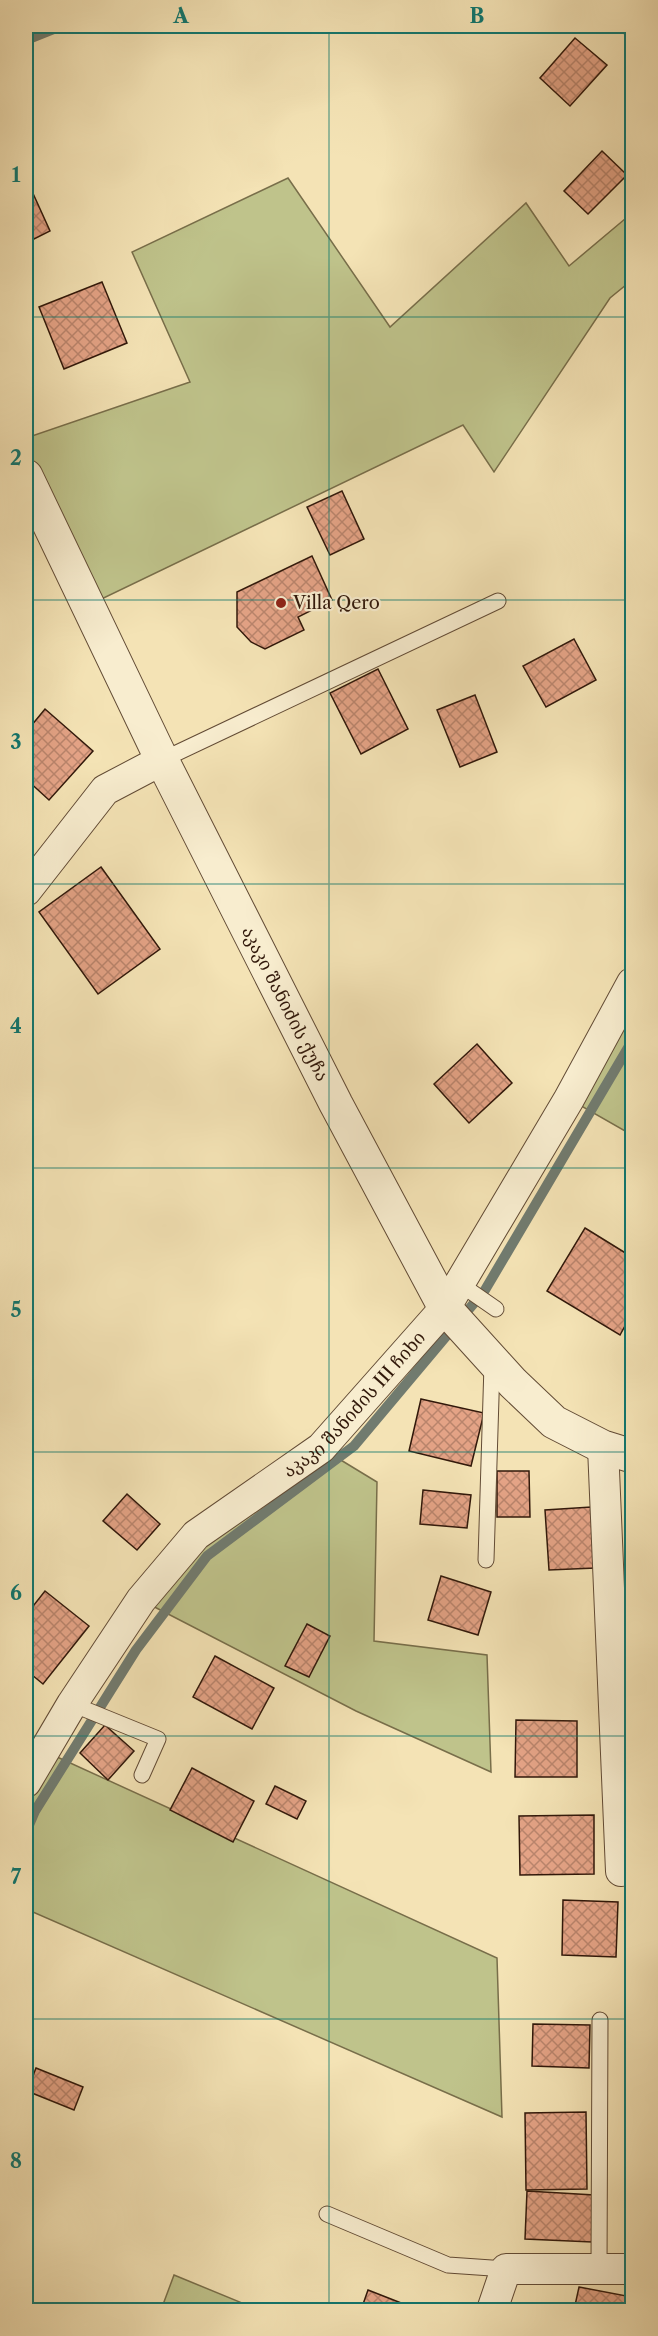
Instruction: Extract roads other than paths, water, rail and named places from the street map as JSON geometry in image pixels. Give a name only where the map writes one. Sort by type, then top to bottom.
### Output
[{"type":"street","name":"აკაკი შანიძის ქუჩა","points":[[26,476],[162,760],[336,1104],[452,1296],[492,1359],[554,1422],[618,1451]]},
{"type":"street","points":[[26,891],[105,790],[162,760]]},
{"type":"street","name":"აკაკი შანიძის III ჩიხი","points":[[26,1782],[72,1704],[141,1600],[196,1535],[321,1448],[452,1296],[569,1099],[633,982]]},
{"type":"street","points":[[618,1451],[621,1871]]},
{"type":"street","points":[[492,2310],[506,2269],[633,2269]]},
{"type":"lane","points":[[628,26],[633,31]]},
{"type":"lane","points":[[162,760],[498,601]]},
{"type":"lane","points":[[452,1296],[496,1310]]},
{"type":"lane","points":[[486,1560],[492,1359]]},
{"type":"lane","points":[[72,1704],[158,1739],[142,1775]]},
{"type":"lane","points":[[599,2269],[600,2020]]},
{"type":"lane","points":[[327,2214],[448,2265],[506,2269]]},
{"type":"waterway","points":[[26,40],[61,26]]},
{"type":"waterway","points":[[26,1832],[35,1811],[136,1650],[207,1556],[354,1446],[485,1290],[632,1041]]},
{"type":"place","name":"Villa Qero","points":[[281,603]]}]
